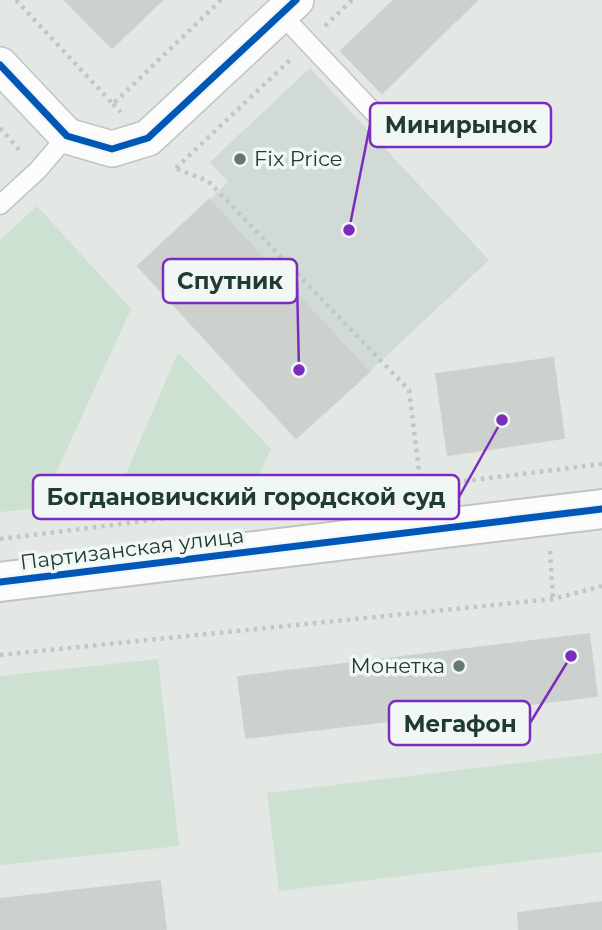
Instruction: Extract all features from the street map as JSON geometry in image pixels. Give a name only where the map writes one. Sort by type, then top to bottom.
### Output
[{"type":"street","points":[[0,65],[67,136],[112,149],[148,138],[289,7]]},
{"type":"street","name":"Партизанская улица","points":[[0,582],[602,509]]},
{"type":"lane","points":[[289,7],[395,135]]},
{"type":"lane","points":[[0,205],[38,170],[67,136]]},
{"type":"path","points":[[16,0],[113,104],[221,0]]},
{"type":"path","points":[[177,169],[208,181],[409,390],[421,487]]},
{"type":"path","points":[[0,539],[602,464]]},
{"type":"path","points":[[0,655],[553,598],[602,586]]},
{"type":"shaded area","points":[[310,68],[489,260],[369,372],[209,200],[228,182],[210,162]]},
{"type":"green space","points":[[37,206],[131,309],[40,508],[0,512],[0,240]]},
{"type":"green space","points":[[178,352],[271,449],[255,483],[115,499]]},
{"type":"green space","points":[[158,659],[179,846],[0,865],[0,676]]},
{"type":"green space","points":[[602,753],[602,852],[279,891],[267,793]]},
{"type":"building","points":[[65,0],[162,0],[112,48]]},
{"type":"building","points":[[394,0],[477,0],[382,93],[341,51]]},
{"type":"building","points":[[209,200],[369,372],[296,438],[138,266]]},
{"type":"building","points":[[553,358],[564,438],[448,455],[436,374]]},
{"type":"building","points":[[589,634],[597,696],[246,738],[238,677]]},
{"type":"building","points":[[160,881],[166,930],[0,930],[0,899]]},
{"type":"building","points":[[602,902],[602,930],[519,930],[518,913]]},
{"type":"cycle path","points":[[0,65],[67,136],[112,149],[148,138],[296,0]]},
{"type":"cycle path","points":[[0,582],[602,509]]},
{"type":"place","name":"Fix Price","points":[[240,159]]},
{"type":"place","name":"Минирынок","points":[[349,230]]},
{"type":"place","name":"Спутник","points":[[299,370]]},
{"type":"place","name":"Богдановичский городской суд","points":[[502,420]]},
{"type":"place","name":"Мегафон","points":[[571,656]]},
{"type":"place","name":"Монетка","points":[[459,666]]}]
